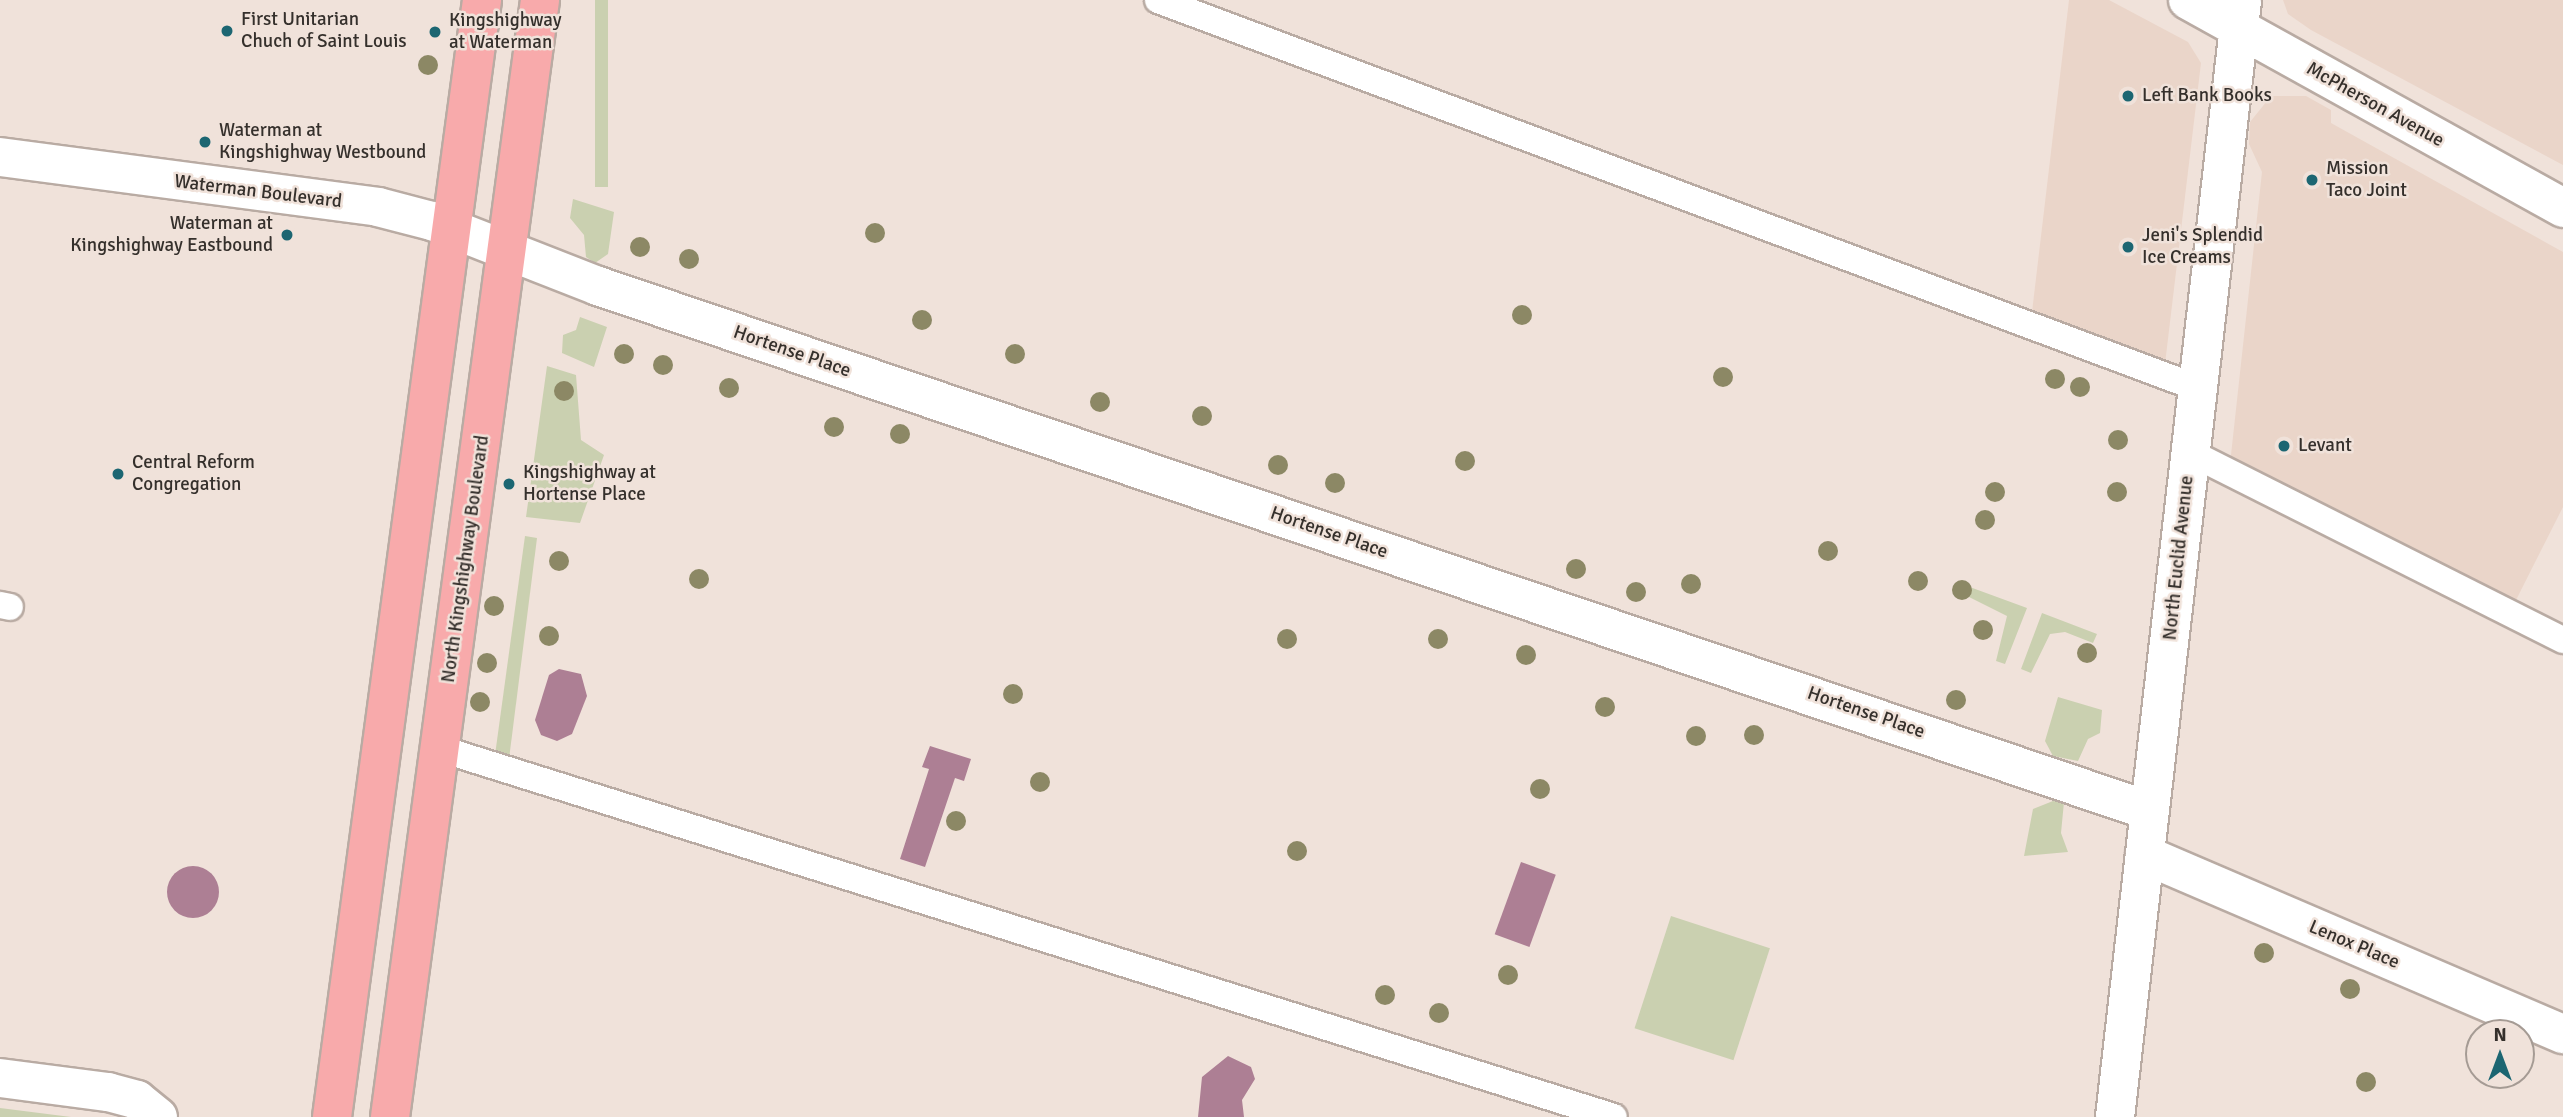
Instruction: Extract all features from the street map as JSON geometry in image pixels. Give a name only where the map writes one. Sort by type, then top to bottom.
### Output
[{"type":"main road","points":[[332,1117],[482,0]]},
{"type":"main road","name":"North Kingshighway Boulevard","points":[[390,1117],[509,253],[540,0]]},
{"type":"street","name":"McPherson Avenue","points":[[2188,0],[2241,14],[2563,208]]},
{"type":"street","name":"North Euclid Avenue","points":[[2115,1117],[2241,14]]},
{"type":"street","name":"Waterman Boulevard","points":[[0,157],[378,207],[452,229],[509,253]]},
{"type":"street","name":"Hortense Place","points":[[509,253],[2150,811]]},
{"type":"street","name":"Lenox Place","points":[[2145,855],[2563,1034]]},
{"type":"street","points":[[0,1078],[108,1092],[137,1100],[158,1117]]},
{"type":"lane","points":[[1158,0],[2198,388]]},
{"type":"lane","points":[[2190,453],[2563,639]]},
{"type":"lane","points":[[441,749],[1614,1117]]},
{"type":"shaded area","points":[[2069,0],[2109,0],[2188,42],[2201,63],[2165,364],[2032,312]]},
{"type":"shaded area","points":[[2283,0],[2563,0],[2563,165],[2311,30],[2288,14]]},
{"type":"shaded area","points":[[2271,96],[2306,96],[2331,110],[2331,123],[2563,252],[2563,507],[2513,606],[2230,464],[2262,172],[2249,144],[2250,122]]},
{"type":"shaded area","points":[[559,669],[581,674],[587,696],[572,734],[557,741],[541,735],[535,720],[549,675]]},
{"type":"shaded area","points":[[930,746],[971,759],[964,781],[955,778],[925,867],[900,859],[929,769],[922,767]]},
{"type":"shaded area","points":[[1521,862],[1556,875],[1529,947],[1495,934]]},
{"type":"shaded area","points":[[193,866],[212,873],[219,892],[212,911],[193,918],[174,911],[167,892],[174,873]]},
{"type":"shaded area","points":[[1228,1056],[1251,1067],[1255,1079],[1242,1100],[1244,1117],[1198,1117],[1202,1077]]},
{"type":"green space","points":[[595,0],[608,0],[608,187],[595,187]]},
{"type":"green space","points":[[573,199],[614,212],[608,254],[595,263],[586,257],[584,235],[570,218]]},
{"type":"green space","points":[[580,317],[607,327],[594,367],[562,353],[563,335],[576,330]]},
{"type":"green space","points":[[547,366],[576,375],[581,440],[604,455],[580,523],[526,517]]},
{"type":"green space","points":[[525,536],[537,538],[509,759],[495,755]]},
{"type":"green space","points":[[1967,586],[2027,608],[2005,664],[1996,661],[2007,616],[1965,595]]},
{"type":"green space","points":[[2042,613],[2097,634],[2093,643],[2065,632],[2050,634],[2031,673],[2021,669]]},
{"type":"green space","points":[[2058,697],[2102,710],[2100,733],[2088,739],[2078,761],[2053,756],[2045,741]]},
{"type":"green space","points":[[2053,801],[2064,802],[2061,833],[2068,852],[2024,856],[2033,809]]},
{"type":"green space","points":[[1671,916],[1770,948],[1733,1060],[1635,1028]]},
{"type":"green space","points":[[0,1108],[71,1117],[0,1117]]},
{"type":"place","name":"First Unitarian Chuch of Saint Louis","points":[[227,31]]},
{"type":"place","name":"Kingshighway at Waterman","points":[[435,32]]},
{"type":"place","name":"Left Bank Books","points":[[2128,96]]},
{"type":"place","name":"Waterman at Kingshighway Westbound","points":[[205,142]]},
{"type":"place","name":"Mission Taco Joint","points":[[2312,180]]},
{"type":"place","name":"Waterman at Kingshighway Eastbound","points":[[287,235]]},
{"type":"place","name":"Jeni's Splendid Ice Creams","points":[[2128,247]]},
{"type":"place","name":"Levant","points":[[2284,446]]},
{"type":"place","name":"Central Reform Congregation","points":[[118,474]]},
{"type":"place","name":"Kingshighway at Hortense Place","points":[[509,484]]}]
